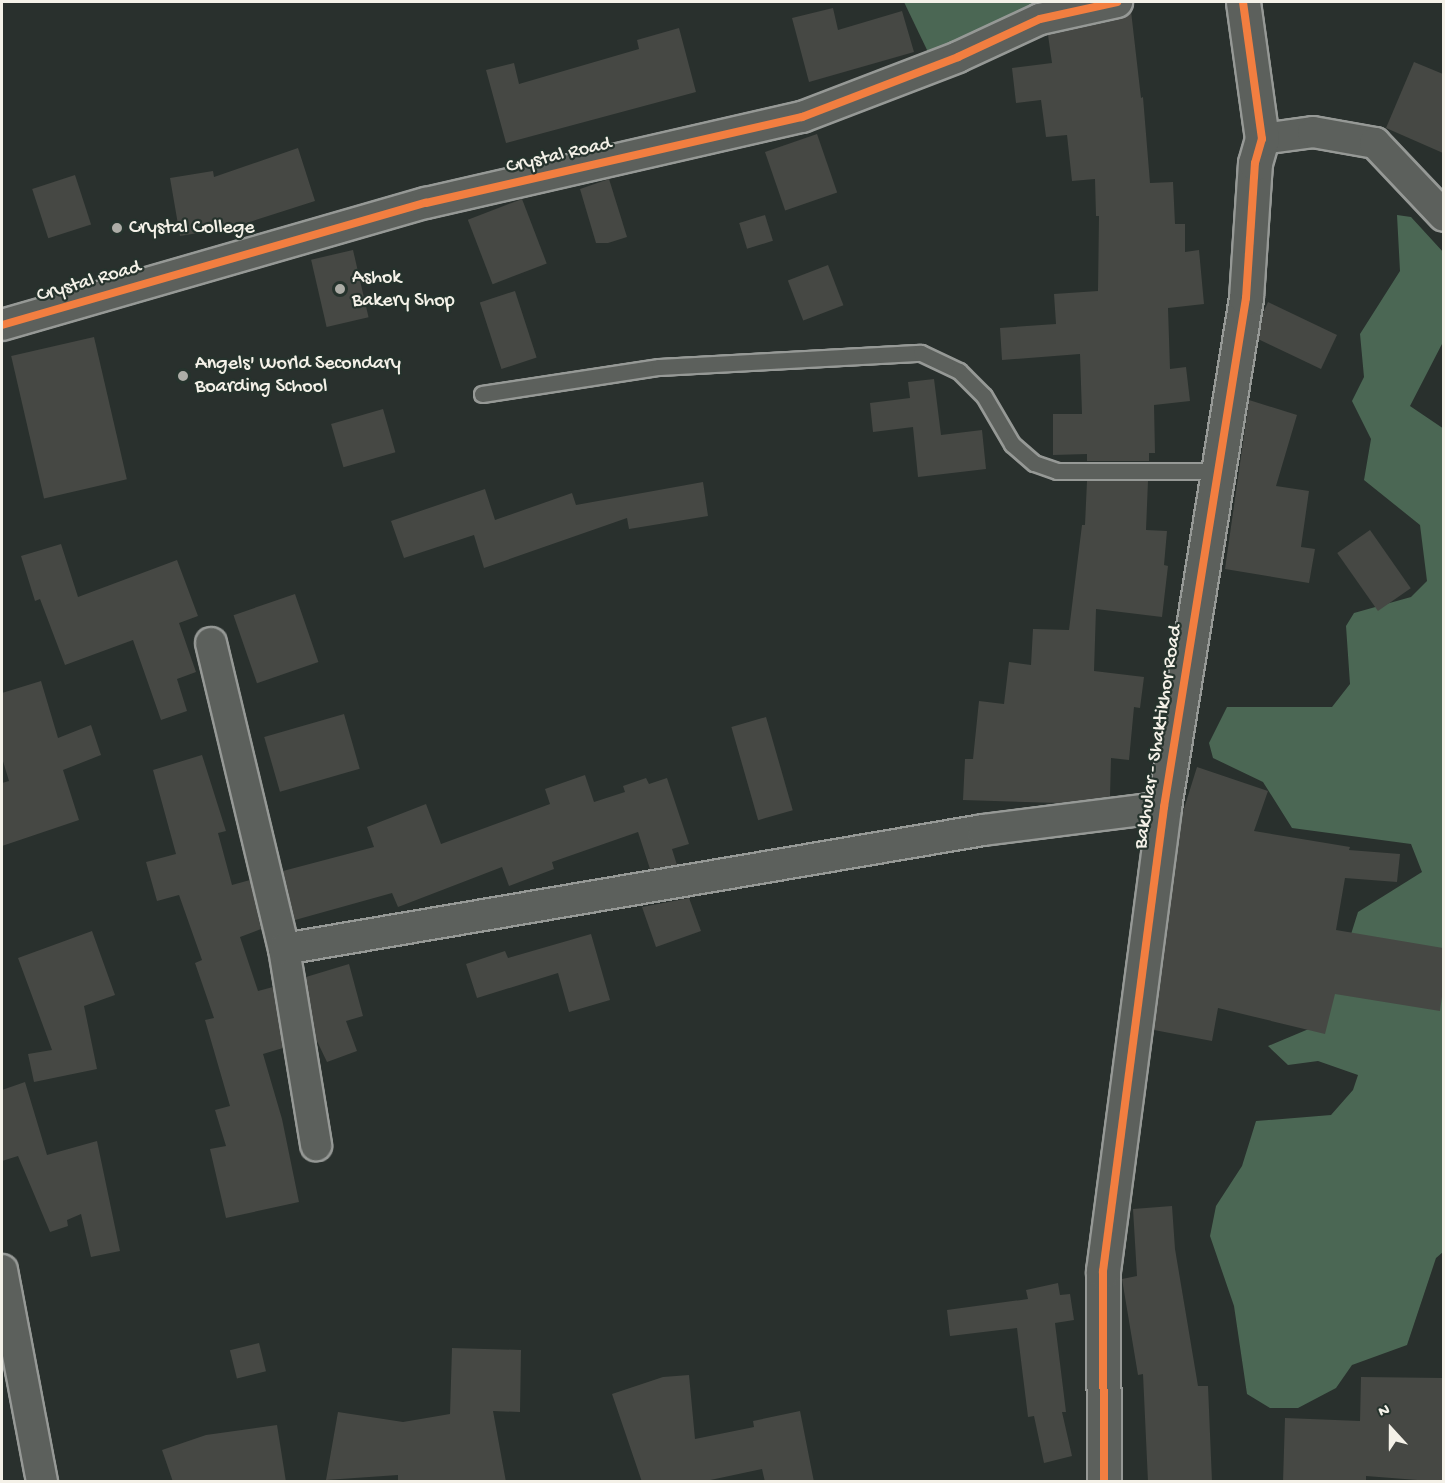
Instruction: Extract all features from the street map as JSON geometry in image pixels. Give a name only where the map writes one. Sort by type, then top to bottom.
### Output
[{"type":"street","name":"Crystal Road","points":[[2,325],[426,203],[802,117],[958,57],[1040,19],[1117,2]]},
{"type":"street","name":"Bakhular - Shaktikhor Road","points":[[1104,1482],[1103,1271],[1164,807],[1246,298],[1255,163],[1262,139],[1243,2]]},
{"type":"street","points":[[1262,139],[1313,132],[1375,143],[1443,216]]},
{"type":"street","points":[[211,643],[284,949],[316,1145]]},
{"type":"street","points":[[284,949],[983,830],[1164,807]]},
{"type":"street","points":[[2,1270],[42,1482]]},
{"type":"lane","points":[[482,394],[659,367],[921,353],[959,371],[984,396],[1012,444],[1034,463],[1057,471],[1217,471]]},
{"type":"green space","points":[[904,2],[1050,2],[928,52]]},
{"type":"green space","points":[[1397,215],[1411,217],[1444,253],[1443,342],[1410,406],[1444,429],[1443,1252],[1436,1258],[1407,1345],[1352,1365],[1336,1388],[1298,1408],[1270,1408],[1247,1394],[1234,1306],[1210,1236],[1216,1206],[1242,1166],[1256,1121],[1331,1115],[1353,1090],[1358,1075],[1318,1061],[1288,1065],[1268,1046],[1323,1023],[1358,912],[1422,872],[1411,844],[1292,828],[1263,782],[1213,758],[1209,743],[1227,707],[1332,707],[1350,684],[1346,626],[1354,613],[1411,597],[1427,581],[1420,525],[1364,480],[1371,439],[1352,401],[1364,377],[1360,334],[1400,271]]},
{"type":"building","points":[[833,8],[838,30],[902,11],[914,52],[809,82],[792,18]]},
{"type":"building","points":[[1131,11],[1141,98],[1143,97],[1150,183],[1173,182],[1175,224],[1185,224],[1185,252],[1199,250],[1204,304],[1168,308],[1170,369],[1186,367],[1190,401],[1154,405],[1155,453],[1149,453],[1149,461],[1087,461],[1087,454],[1053,455],[1053,414],[1082,414],[1080,354],[1002,360],[1000,328],[1056,324],[1054,294],[1098,291],[1099,216],[1096,216],[1095,179],[1072,181],[1067,135],[1046,137],[1041,100],[1016,103],[1012,68],[1052,63],[1048,35],[1121,19]]},
{"type":"building","points":[[679,28],[696,92],[506,143],[486,70],[514,63],[519,84],[639,49],[637,40]]},
{"type":"building","points":[[1414,62],[1443,74],[1443,153],[1386,128]]},
{"type":"building","points":[[817,134],[837,193],[785,211],[765,152]]},
{"type":"building","points":[[298,148],[315,201],[234,227],[180,236],[170,178],[213,171],[214,177]]},
{"type":"building","points":[[75,175],[91,224],[48,238],[32,189]]},
{"type":"building","points":[[609,179],[627,237],[608,243],[596,243],[580,189]]},
{"type":"building","points":[[522,199],[547,263],[493,284],[468,220]]},
{"type":"building","points":[[765,215],[773,241],[747,249],[739,223]]},
{"type":"building","name":"Ashok Bakery Shop","points":[[353,250],[369,317],[327,327],[311,260]]},
{"type":"building","points":[[828,265],[843,305],[803,321],[788,280]]},
{"type":"building","points":[[515,291],[537,358],[501,369],[480,302]]},
{"type":"building","points":[[1268,302],[1337,335],[1321,369],[1258,339],[1263,313]]},
{"type":"building","points":[[94,337],[127,479],[44,498],[11,356]]},
{"type":"building","points":[[934,379],[941,435],[982,430],[986,469],[918,477],[913,427],[873,432],[870,403],[910,398],[908,382]]},
{"type":"building","points":[[1249,400],[1297,415],[1276,486],[1309,491],[1301,547],[1315,549],[1309,583],[1225,569]]},
{"type":"building","points":[[383,409],[395,452],[343,467],[331,424]]},
{"type":"building","points":[[1087,481],[1148,481],[1146,530],[1167,531],[1164,565],[1168,566],[1162,617],[1096,609],[1094,671],[1144,677],[1140,708],[1134,707],[1129,760],[1111,758],[1110,797],[1060,803],[963,800],[965,759],[973,759],[979,701],[1004,704],[1009,662],[1031,665],[1033,629],[1069,630],[1082,525],[1085,525]]},
{"type":"building","points":[[703,482],[708,516],[629,529],[627,518],[484,568],[474,535],[404,558],[391,521],[485,489],[495,520],[572,493],[576,505]]},
{"type":"building","points":[[1370,530],[1411,588],[1378,611],[1337,553]]},
{"type":"building","points":[[61,544],[78,597],[177,560],[198,616],[179,623],[196,672],[177,679],[187,711],[161,720],[133,640],[65,665],[40,599],[35,601],[21,556]]},
{"type":"building","points":[[295,594],[318,662],[257,683],[234,615]]},
{"type":"building","points":[[41,681],[58,738],[91,725],[101,755],[63,770],[79,820],[2,846],[2,783],[9,781],[2,758],[2,693]]},
{"type":"building","points":[[344,714],[360,769],[280,792],[264,737]]},
{"type":"building","points":[[766,717],[793,810],[758,820],[731,727]]},
{"type":"building","points":[[202,755],[226,831],[218,833],[232,885],[250,880],[261,929],[240,937],[258,991],[273,987],[283,1048],[263,1054],[282,1119],[299,1202],[226,1218],[210,1149],[226,1146],[215,1110],[230,1106],[205,1020],[214,1018],[195,963],[202,960],[179,895],[157,901],[146,862],[176,854],[153,770]]},
{"type":"building","points":[[1197,767],[1268,791],[1254,831],[1350,847],[1349,850],[1400,854],[1397,882],[1345,878],[1336,930],[1443,948],[1443,989],[1440,1011],[1335,994],[1325,1034],[1218,1008],[1212,1041],[1154,1030],[1182,815]]},
{"type":"building","points":[[585,775],[594,802],[625,792],[623,786],[646,778],[649,784],[667,778],[689,844],[672,849],[677,865],[650,869],[638,832],[552,862],[554,869],[509,886],[502,867],[398,907],[392,893],[295,920],[283,871],[374,847],[367,827],[426,804],[441,844],[550,804],[545,789]]},
{"type":"building","points":[[689,898],[701,931],[656,947],[642,907]]},
{"type":"building","points":[[92,931],[115,995],[84,1006],[97,1069],[34,1082],[28,1054],[52,1050],[18,958]]},
{"type":"building","points":[[591,934],[610,1000],[569,1012],[558,973],[477,998],[466,964],[505,951],[508,958]]},
{"type":"building","points":[[349,964],[363,1016],[346,1021],[357,1051],[327,1062],[316,1039],[306,977]]},
{"type":"building","points":[[25,1082],[47,1155],[97,1141],[120,1251],[91,1257],[81,1214],[67,1220],[68,1226],[50,1232],[18,1156],[2,1161],[2,1090]]},
{"type":"building","points":[[1172,1206],[1175,1249],[1198,1386],[1208,1386],[1212,1482],[1148,1482],[1143,1374],[1138,1375],[1122,1279],[1137,1276],[1133,1209]]},
{"type":"building","points":[[1058,1283],[1060,1295],[1070,1294],[1074,1320],[1055,1323],[1066,1412],[1062,1412],[1072,1456],[1044,1463],[1034,1416],[1028,1417],[1017,1328],[950,1336],[947,1310],[1028,1299],[1026,1290]]},
{"type":"building","points":[[259,1343],[266,1371],[237,1378],[230,1350]]},
{"type":"building","points":[[452,1348],[521,1350],[520,1412],[493,1411],[506,1482],[398,1482],[398,1475],[326,1480],[338,1412],[403,1422],[450,1414]]},
{"type":"building","points":[[689,1375],[695,1439],[754,1427],[753,1421],[800,1411],[814,1482],[765,1482],[762,1469],[701,1482],[642,1482],[612,1394],[663,1377]]},
{"type":"building","points":[[1361,1377],[1443,1378],[1443,1482],[1366,1476],[1366,1482],[1283,1482],[1285,1418],[1360,1421]]},
{"type":"building","points":[[277,1425],[286,1482],[173,1482],[162,1450],[206,1435]]},
{"type":"cycle path","points":[[2,325],[426,203],[802,117],[958,57],[1040,19],[1117,2]]},
{"type":"cycle path","points":[[1104,1482],[1103,1271],[1164,807],[1246,298],[1255,163],[1262,139],[1243,2]]},
{"type":"place","name":"Crystal College","points":[[117,228]]},
{"type":"place","name":"Ashok Bakery Shop","points":[[340,289]]},
{"type":"place","name":"Angels' World Secondary Boarding School","points":[[183,376]]}]
